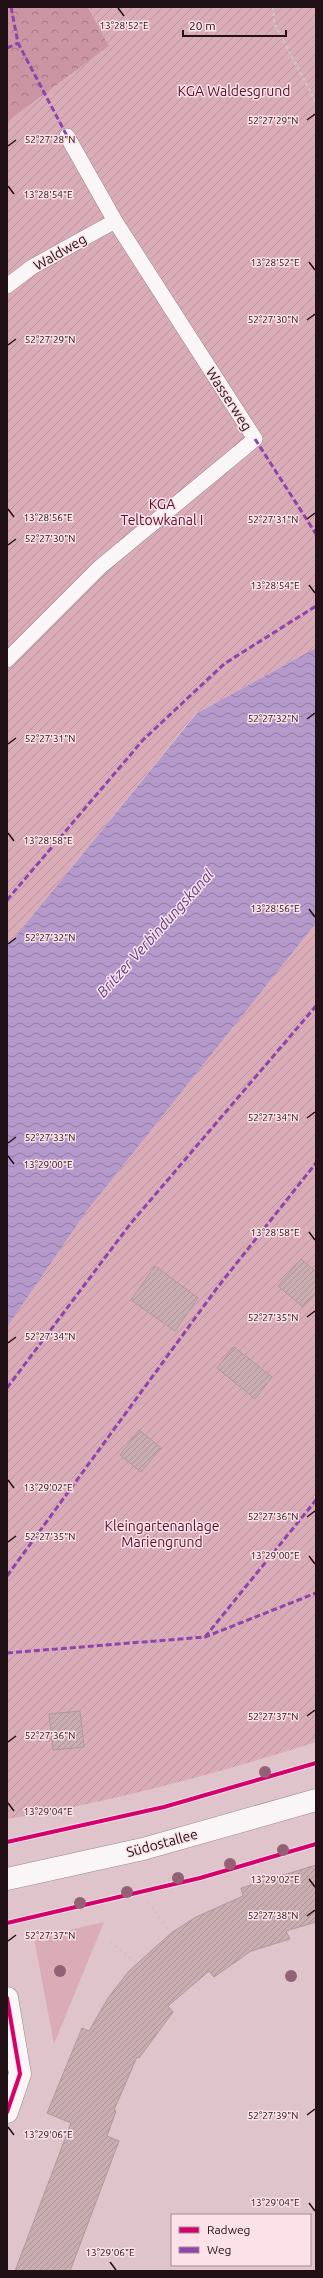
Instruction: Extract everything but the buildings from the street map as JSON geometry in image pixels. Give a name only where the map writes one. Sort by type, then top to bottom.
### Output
[{"type":"main road","name":"Südostallee","points":[[7,1879],[143,1849],[316,1800]]},
{"type":"main road","points":[[7,1998],[20,2074],[7,2112]]},
{"type":"lane","name":"Wasserweg","points":[[7,660],[100,567],[255,439],[115,221],[68,136]]},
{"type":"lane","name":"Waldweg","points":[[7,286],[32,267],[115,221]]},
{"type":"path","points":[[273,7],[274,23],[316,102]]},
{"type":"path","points":[[148,1902],[171,1933]]},
{"type":"path","points":[[110,1942],[137,1963]]},
{"type":"green space","points":[[7,7],[88,7],[109,46],[7,122]]},
{"type":"green space","name":"KGA Teltowkanal I","points":[[88,7],[316,7],[316,648],[196,713],[7,947],[7,122],[109,46]]},
{"type":"green space","name":"Kleingartenanlage Mariengrund","points":[[316,923],[316,1742],[202,1776],[124,1796],[7,1819],[7,1327],[86,1212]]},
{"type":"green space","points":[[104,1922],[54,2044],[34,1938]]},
{"type":"water","name":"Britzer Verbindungskanal","points":[[316,648],[316,923],[86,1212],[7,1327],[7,947],[197,713]]},
{"type":"marked path","points":[[11,7],[18,43],[67,136]]},
{"type":"marked path","points":[[7,48],[18,43]]},
{"type":"marked path","points":[[255,439],[316,534]]},
{"type":"marked path","points":[[7,900],[143,740],[224,664],[316,606]]},
{"type":"marked path","points":[[7,1388],[131,1223],[316,1006]]},
{"type":"marked path","points":[[7,1576],[217,1288],[316,1163]]},
{"type":"marked path","points":[[205,1637],[316,1500]]},
{"type":"marked path","points":[[7,1653],[205,1637],[316,1593]]},
{"type":"cycle path","points":[[7,1842],[164,1807],[316,1763]]},
{"type":"cycle path","points":[[7,1923],[200,1878],[316,1844]]},
{"type":"cycle path","points":[[7,1998],[20,2074],[7,2112]]},
{"type":"park label","name":"KGA Waldesgrund","points":[[234,91]]}]
